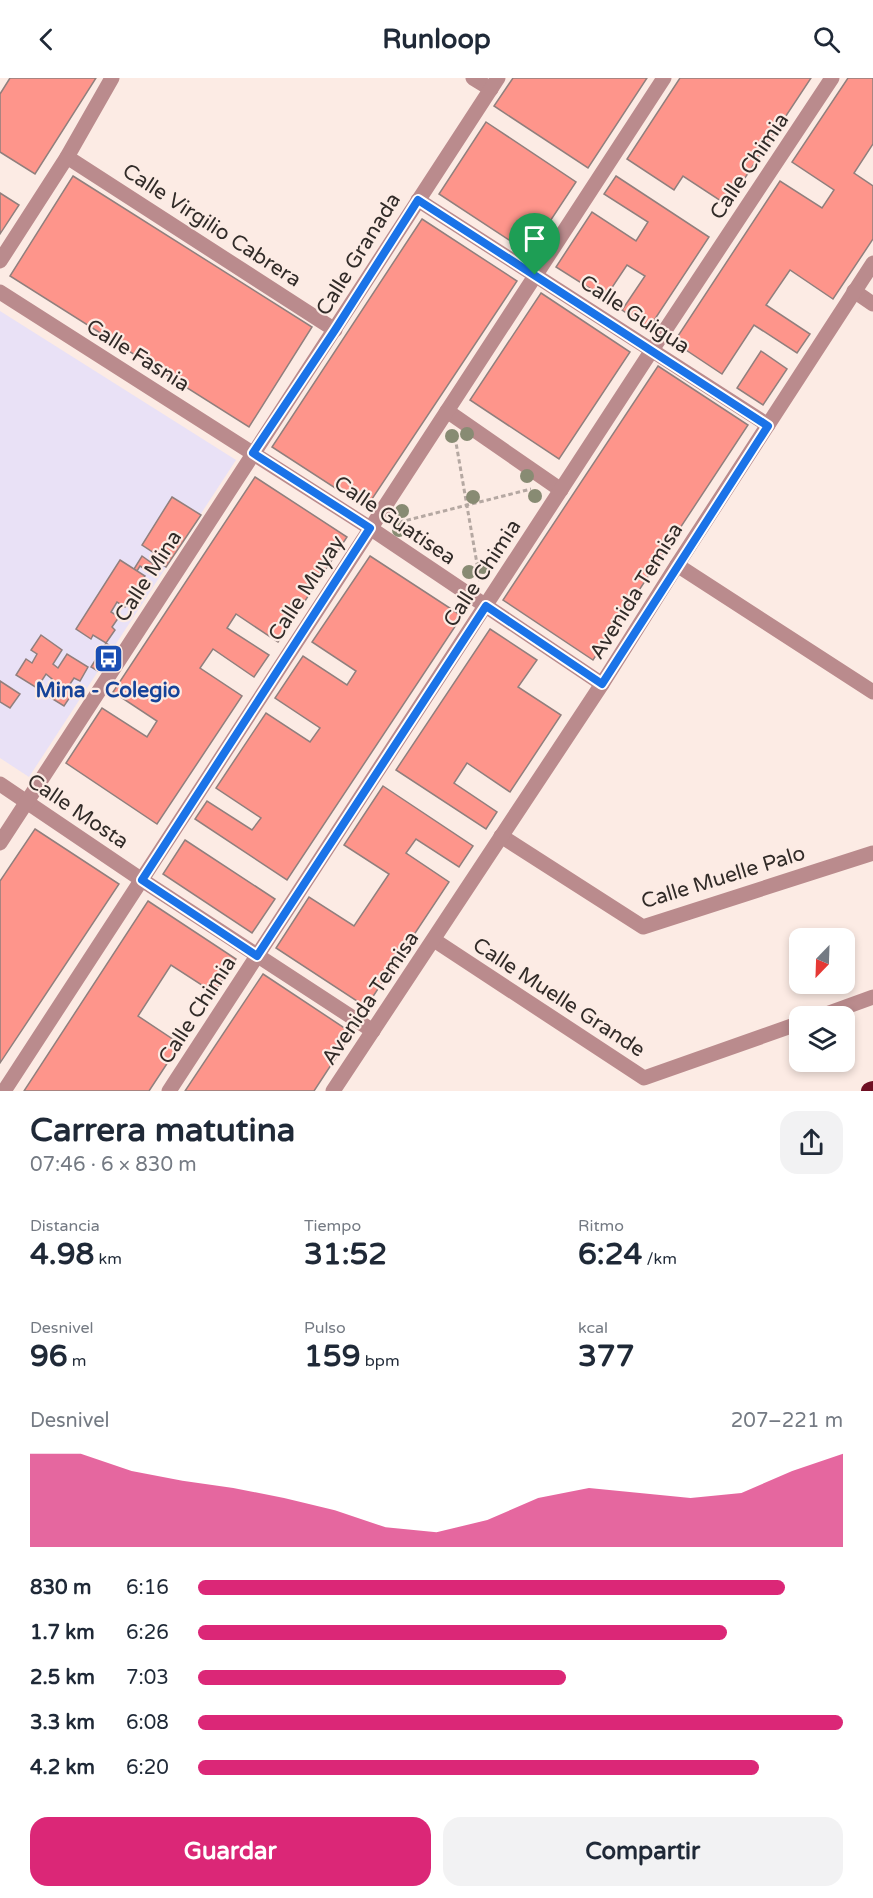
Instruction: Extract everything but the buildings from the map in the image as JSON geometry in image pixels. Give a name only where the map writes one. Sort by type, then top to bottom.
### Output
[{"type":"street","points":[[0,261],[67,157],[112,78]]},
{"type":"street","points":[[473,78],[494,84]]},
{"type":"street","name":"Calle Muyay","points":[[3,1091],[664,78]]},
{"type":"street","name":"Calle Chimia","points":[[169,1091],[832,78]]},
{"type":"street","name":"Calle Granada","points":[[253,453],[494,84]]},
{"type":"street","name":"Calle Virgilio Cabrera","points":[[67,157],[335,330]]},
{"type":"street","name":"Calle Guigua","points":[[418,200],[768,426]]},
{"type":"street","name":"Avenida Temisa","points":[[333,1091],[602,684],[873,264]]},
{"type":"street","points":[[854,291],[873,304]]},
{"type":"street","name":"Calle Fasnia","points":[[0,292],[253,453]]},
{"type":"street","points":[[447,411],[561,490]]},
{"type":"street","name":"Calle Guatisea","points":[[253,453],[370,528],[602,684]]},
{"type":"street","name":"Calle Mina","points":[[0,843],[253,453]]},
{"type":"street","points":[[677,565],[873,692]]},
{"type":"street","name":"Calle Mosta","points":[[0,784],[373,1031]]},
{"type":"street","name":"Calle Muelle Palo","points":[[501,836],[643,927],[873,853]]},
{"type":"street","name":"Calle Muelle Grande","points":[[434,940],[644,1078],[789,1027]]},
{"type":"street","points":[[850,1006],[873,998]]},
{"type":"path","points":[[460,420],[454,429],[481,589]]},
{"type":"path","points":[[386,520],[389,525],[537,488]]},
{"type":"shaded area","points":[[0,311],[236,460],[29,777],[0,758]]},
{"type":"place","name":"Mina - Colegio","points":[[108,659]]},
{"type":"route","points":[[418,200],[535,275],[768,426],[602,684],[486,606],[257,956],[142,880],[370,528],[253,453],[418,200]]}]
